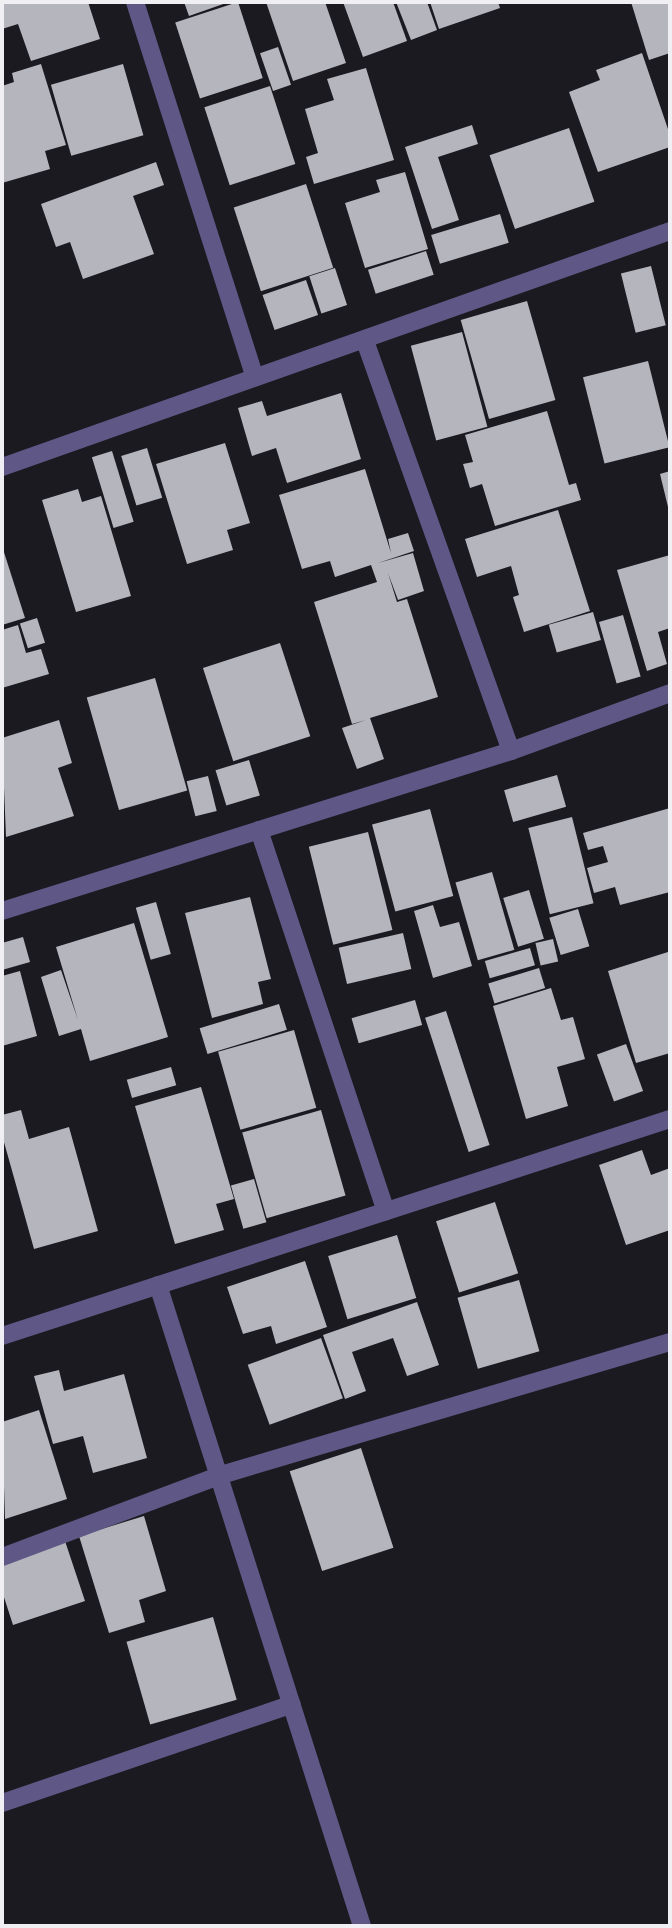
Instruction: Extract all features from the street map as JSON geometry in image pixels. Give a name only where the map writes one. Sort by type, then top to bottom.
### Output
[{"type":"street","points":[[135,2],[254,374]]},
{"type":"street","points":[[2,467],[254,374],[365,341],[670,230]]},
{"type":"street","points":[[365,341],[511,751]]},
{"type":"street","points":[[2,911],[511,751],[670,694]]},
{"type":"street","points":[[259,830],[386,1211]]},
{"type":"street","points":[[2,1336],[670,1119]]},
{"type":"street","points":[[158,1285],[221,1475],[362,1926]]},
{"type":"street","points":[[2,1557],[221,1475],[670,1342]]},
{"type":"street","points":[[2,1803],[292,1704]]},
{"type":"building","points":[[2,2],[88,2],[100,39],[31,61],[18,24],[2,29]]},
{"type":"building","points":[[184,2],[229,2],[189,16]]},
{"type":"building","points":[[238,2],[263,78],[200,98],[175,22]]},
{"type":"building","points":[[266,2],[325,2],[346,63],[293,81]]},
{"type":"building","points":[[343,2],[393,2],[407,41],[363,57]]},
{"type":"building","points":[[396,2],[427,2],[437,30],[411,40]]},
{"type":"building","points":[[430,2],[498,2],[500,8],[439,29]]},
{"type":"building","points":[[631,2],[670,2],[670,53],[649,60]]},
{"type":"building","points":[[278,47],[291,85],[273,91],[260,53]]},
{"type":"building","points":[[642,53],[670,135],[670,147],[598,172],[569,92],[600,80],[596,70]]},
{"type":"building","points":[[41,64],[66,145],[45,151],[50,169],[2,183],[2,86],[14,82],[12,73]]},
{"type":"building","points":[[123,64],[143,135],[71,156],[51,85]]},
{"type":"building","points":[[366,68],[394,160],[314,184],[306,157],[318,153],[305,109],[334,100],[327,79]]},
{"type":"building","points":[[270,86],[295,164],[230,185],[204,107]]},
{"type":"building","points":[[472,125],[478,144],[438,157],[459,220],[432,229],[405,147]]},
{"type":"building","points":[[569,128],[594,202],[515,229],[490,155]]},
{"type":"building","points":[[156,162],[164,185],[133,196],[154,254],[83,279],[70,242],[56,247],[41,204]]},
{"type":"building","points":[[405,172],[428,249],[365,268],[345,203],[380,192],[376,180]]},
{"type":"building","points":[[306,184],[333,268],[261,291],[234,207]]},
{"type":"building","points":[[500,214],[509,243],[440,264],[431,235]]},
{"type":"building","points":[[426,251],[434,275],[376,294],[368,270]]},
{"type":"building","points":[[651,266],[666,325],[636,333],[621,273]]},
{"type":"building","points":[[335,268],[347,305],[321,313],[309,276]]},
{"type":"building","points":[[306,280],[318,315],[275,330],[263,295]]},
{"type":"building","points":[[527,301],[555,400],[489,419],[461,320]]},
{"type":"building","points":[[462,332],[487,427],[436,440],[411,346]]},
{"type":"building","points":[[648,361],[670,447],[605,464],[583,377]]},
{"type":"building","points":[[341,393],[361,459],[287,483],[276,448],[252,456],[238,408],[262,401],[267,416]]},
{"type":"building","points":[[547,411],[569,485],[576,483],[581,500],[495,526],[482,484],[470,488],[463,464],[473,462],[465,435]]},
{"type":"building","points":[[225,443],[250,523],[227,530],[233,550],[187,564],[156,464]]},
{"type":"building","points":[[147,448],[162,498],[136,506],[121,456]]},
{"type":"building","points":[[112,451],[134,522],[114,528],[92,457]]},
{"type":"building","points":[[365,469],[391,553],[388,539],[408,533],[414,551],[378,563],[413,553],[424,591],[398,600],[388,573],[397,602],[407,599],[438,697],[370,718],[384,759],[357,769],[342,728],[366,720],[352,724],[314,602],[377,582],[371,565],[335,577],[330,561],[302,569],[279,495]]},
{"type":"building","points":[[670,471],[670,511],[669,511],[660,474]]},
{"type":"building","points":[[78,489],[82,502],[101,496],[131,596],[76,612],[42,500]]},
{"type":"building","points":[[558,510],[590,611],[524,632],[513,597],[519,595],[511,566],[477,577],[465,539]]},
{"type":"building","points":[[2,546],[25,618],[2,625]]},
{"type":"building","points":[[670,555],[670,628],[658,632],[667,664],[647,671],[617,570]]},
{"type":"building","points":[[593,612],[601,640],[557,653],[549,625]]},
{"type":"building","points":[[623,615],[641,677],[617,683],[599,622]]},
{"type":"building","points":[[37,618],[45,643],[28,648],[20,624]]},
{"type":"building","points":[[18,625],[26,653],[41,649],[49,674],[2,688],[2,630]]},
{"type":"building","points":[[280,643],[310,736],[233,761],[203,668]]},
{"type":"building","points":[[155,678],[187,790],[119,810],[87,698]]},
{"type":"building","points":[[59,720],[72,763],[58,768],[74,816],[6,837],[2,738]]},
{"type":"building","points":[[249,760],[260,795],[226,806],[216,770]]},
{"type":"building","points":[[557,775],[566,807],[513,822],[504,790]]},
{"type":"building","points":[[208,776],[217,811],[195,816],[187,781]]},
{"type":"building","points":[[670,808],[670,892],[620,905],[615,887],[594,893],[587,868],[608,862],[603,846],[588,850],[583,833]]},
{"type":"building","points":[[430,809],[453,896],[395,911],[372,825]]},
{"type":"building","points":[[572,817],[594,903],[550,914],[528,828]]},
{"type":"building","points":[[368,832],[392,930],[333,945],[309,847]]},
{"type":"building","points":[[492,872],[514,950],[478,960],[455,882]]},
{"type":"building","points":[[529,890],[544,939],[518,947],[503,898]]},
{"type":"building","points":[[250,897],[271,979],[258,982],[263,1004],[212,1018],[185,913]]},
{"type":"building","points":[[156,902],[171,954],[151,960],[136,908]]},
{"type":"building","points":[[433,905],[440,927],[459,922],[472,966],[433,978],[414,911]]},
{"type":"building","points":[[578,909],[589,946],[561,955],[549,918]]},
{"type":"building","points":[[134,923],[168,1037],[90,1061],[81,1029],[59,1036],[41,977],[61,970],[78,1020],[56,947]]},
{"type":"building","points":[[403,933],[411,969],[347,984],[339,948]]},
{"type":"building","points":[[23,937],[30,962],[2,970],[2,943]]},
{"type":"building","points":[[553,939],[558,961],[541,965],[535,943]]},
{"type":"building","points":[[530,948],[535,965],[490,978],[485,961]]},
{"type":"building","points":[[668,952],[670,1053],[636,1063],[608,971]]},
{"type":"building","points":[[539,968],[545,988],[494,1004],[488,983]]},
{"type":"building","points":[[20,971],[37,1036],[2,1046],[2,976]]},
{"type":"building","points":[[551,988],[561,1020],[573,1017],[585,1059],[557,1067],[568,1106],[526,1119],[493,1006]]},
{"type":"building","points":[[415,1000],[422,1025],[359,1043],[352,1018]]},
{"type":"building","points":[[279,1004],[287,1030],[208,1054],[200,1028]]},
{"type":"building","points":[[446,1011],[490,1145],[469,1152],[425,1018]]},
{"type":"building","points":[[294,1030],[316,1108],[240,1130],[218,1052]]},
{"type":"building","points":[[626,1044],[643,1091],[614,1102],[597,1055]]},
{"type":"building","points":[[171,1067],[176,1085],[132,1098],[127,1080]]},
{"type":"building","points":[[201,1087],[234,1199],[216,1204],[224,1230],[175,1244],[135,1106]]},
{"type":"building","points":[[21,1110],[29,1139],[69,1127],[98,1231],[34,1249],[2,1135],[2,1115]]},
{"type":"building","points":[[321,1110],[346,1196],[267,1218],[242,1133]]},
{"type":"building","points":[[642,1150],[651,1175],[670,1168],[670,1230],[626,1245],[599,1165]]},
{"type":"building","points":[[254,1179],[266,1222],[243,1229],[231,1186]]},
{"type":"building","points":[[495,1202],[518,1273],[459,1292],[436,1221]]},
{"type":"building","points":[[397,1235],[416,1298],[347,1319],[328,1256]]},
{"type":"building","points":[[305,1261],[327,1327],[276,1344],[271,1326],[243,1334],[227,1287]]},
{"type":"building","points":[[519,1280],[539,1351],[478,1369],[457,1298]]},
{"type":"building","points":[[417,1302],[439,1365],[407,1376],[393,1338],[352,1352],[366,1391],[345,1399],[323,1335]]},
{"type":"building","points":[[321,1338],[343,1398],[270,1425],[248,1365]]},
{"type":"building","points":[[59,1370],[64,1391],[124,1374],[147,1458],[93,1473],[83,1436],[53,1444],[34,1376]]},
{"type":"building","points":[[39,1410],[67,1499],[5,1519],[2,1422]]},
{"type":"building","points":[[361,1448],[393,1548],[322,1571],[290,1471]]},
{"type":"building","points":[[144,1516],[166,1591],[139,1600],[145,1622],[109,1633],[79,1536]]},
{"type":"building","points":[[65,1541],[85,1601],[13,1625],[2,1591],[2,1561]]},
{"type":"building","points":[[213,1617],[237,1700],[150,1724],[126,1642]]}]
